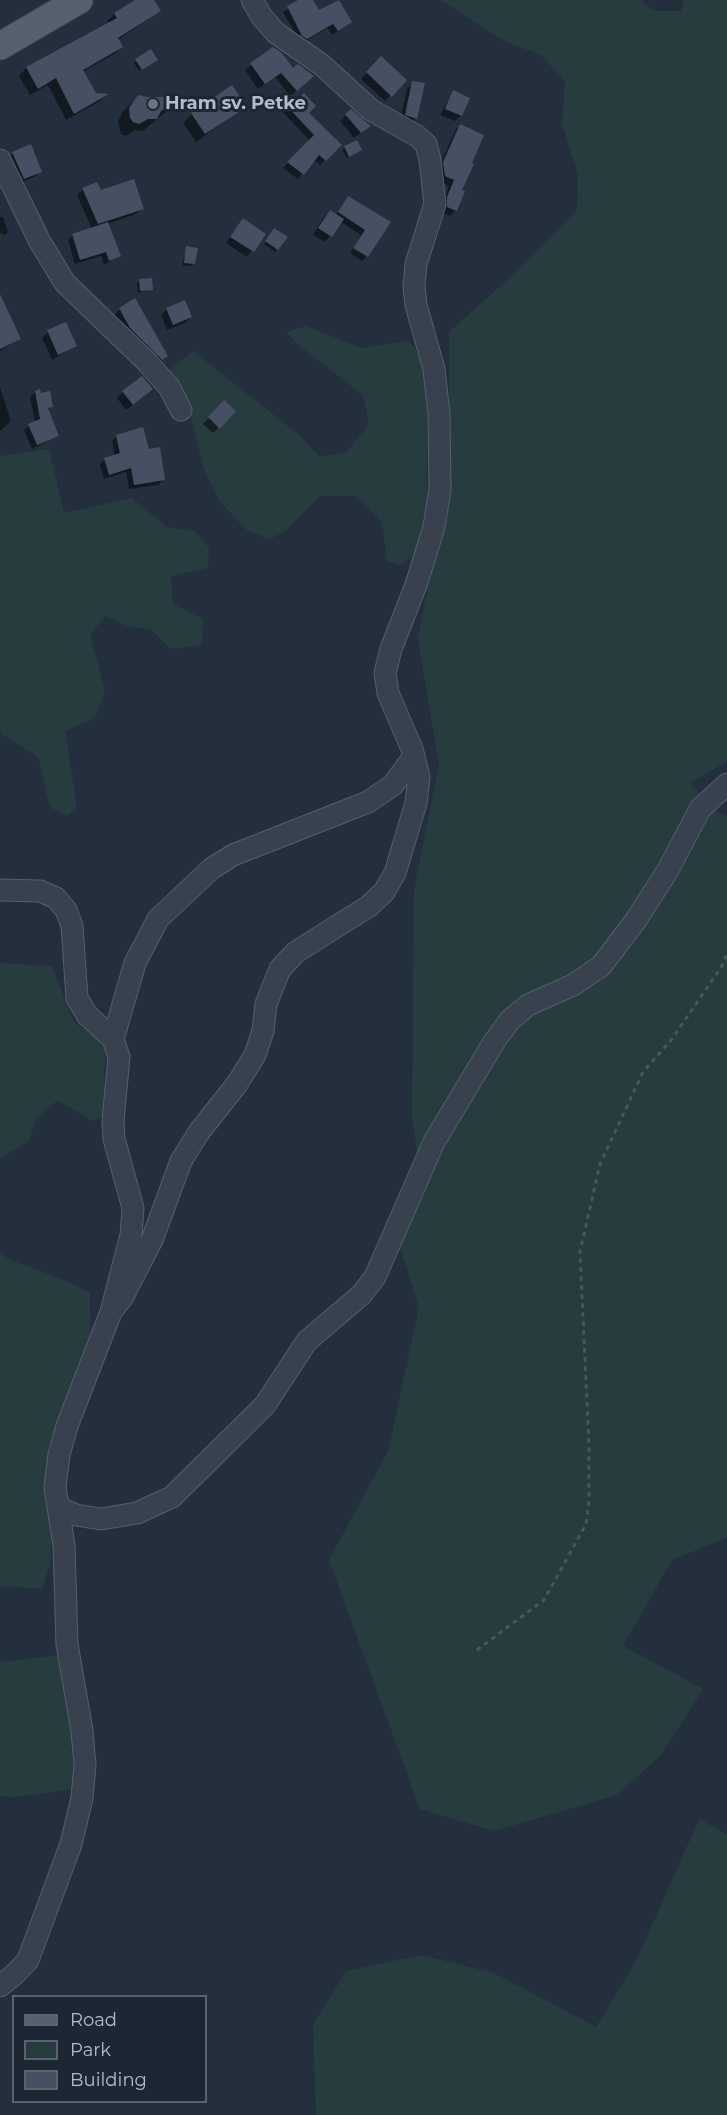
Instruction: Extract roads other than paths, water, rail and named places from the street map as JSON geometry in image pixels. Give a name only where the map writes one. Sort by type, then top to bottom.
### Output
[{"type":"main road","points":[[0,46],[79,0]]},
{"type":"street","points":[[111,1312],[122,1298],[152,1240],[181,1161],[199,1132],[237,1084],[255,1055],[263,1031],[266,1004],[280,969],[296,952],[369,906],[384,892],[395,873],[416,802],[419,777],[414,756],[388,693],[385,673],[391,649],[416,585],[434,527],[440,489],[439,414],[434,369],[416,305],[414,286],[416,264],[435,204],[430,160],[426,144],[417,136],[371,110],[322,65],[276,33],[262,17],[252,0]]},
{"type":"street","points":[[0,160],[35,232],[65,283],[147,362],[169,387],[181,410]]},
{"type":"street","points":[[113,1039],[135,963],[149,933],[158,919],[211,869],[233,855],[368,802],[393,785],[414,756]]},
{"type":"street","points":[[60,1508],[76,1515],[101,1519],[137,1514],[172,1497],[265,1405],[307,1341],[362,1295],[375,1277],[434,1142],[494,1042],[510,1020],[528,1005],[587,978],[601,966],[636,920],[668,870],[700,809],[727,784]]},
{"type":"street","points":[[0,890],[40,891],[56,898],[66,910],[72,926],[77,998],[87,1016],[113,1039],[119,1056],[113,1120],[114,1139],[133,1208],[131,1235],[111,1312],[67,1426],[59,1455],[55,1487],[64,1546],[67,1644],[84,1754],[82,1798],[65,1863],[28,1960],[0,1986]]},
{"type":"place","name":"Hram sv. Petke","points":[[153,104]]}]
